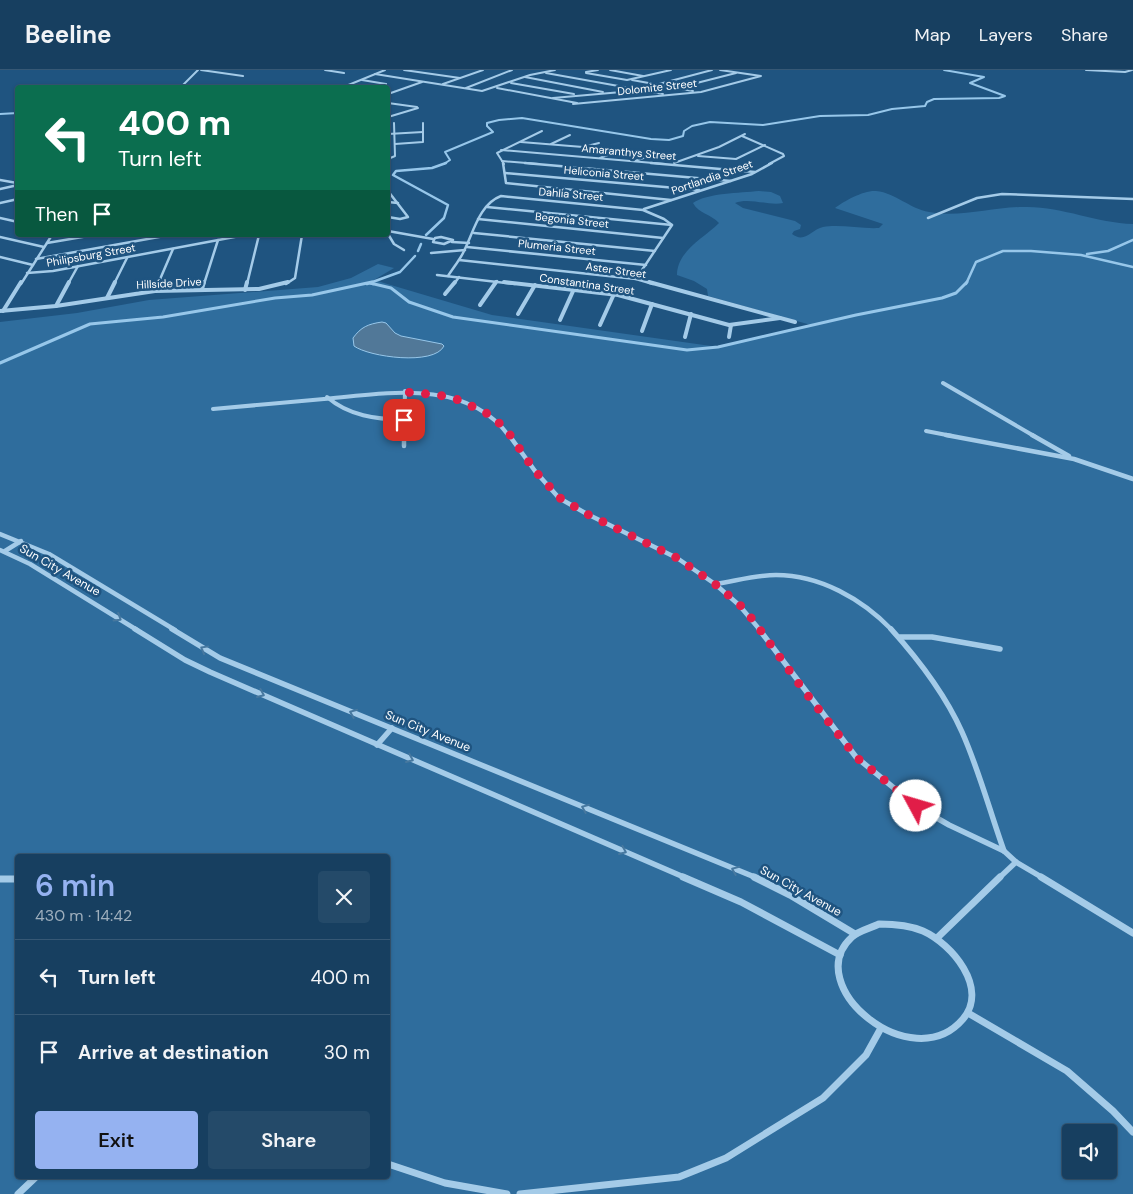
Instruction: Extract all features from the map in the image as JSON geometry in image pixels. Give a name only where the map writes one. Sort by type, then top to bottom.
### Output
[{"type":"street","points":[[183,85],[200,70],[242,76]]},
{"type":"street","points":[[326,70],[344,73]]},
{"type":"street","points":[[348,85],[385,70]]},
{"type":"street","points":[[404,70],[460,78]]},
{"type":"street","points":[[443,84],[483,70]]},
{"type":"street","points":[[464,88],[512,70]]},
{"type":"street","points":[[375,74],[485,91],[524,77],[555,70]]},
{"type":"street","points":[[598,70],[586,73],[701,92]]},
{"type":"street","points":[[610,70],[646,76]]},
{"type":"street","points":[[652,70],[663,72]]},
{"type":"street","points":[[628,80],[671,70]]},
{"type":"street","points":[[656,84],[712,70]]},
{"type":"street","name":"Dolomite Street","points":[[573,104],[701,92],[761,76],[720,70]]},
{"type":"street","points":[[1086,70],[1125,72],[1132,70]]},
{"type":"street","points":[[541,72],[671,95]]},
{"type":"street","points":[[678,88],[739,73]]},
{"type":"street","points":[[524,77],[610,93]]},
{"type":"street","points":[[360,80],[386,84],[384,85]]},
{"type":"street","points":[[390,93],[424,81]]},
{"type":"street","points":[[510,82],[581,96]]},
{"type":"street","points":[[496,88],[580,103]]},
{"type":"street","points":[[553,98],[641,90]]},
{"type":"street","points":[[390,102],[418,108],[390,116]]},
{"type":"street","points":[[390,112],[400,114]]},
{"type":"street","points":[[390,158],[395,156],[394,123]]},
{"type":"street","points":[[396,144],[424,142],[423,123]]},
{"type":"street","points":[[542,131],[501,150],[497,155],[502,161],[505,182],[507,184],[671,200]]},
{"type":"street","points":[[390,134],[423,132]]},
{"type":"street","points":[[550,144],[570,135]]},
{"type":"street","points":[[671,165],[744,135],[765,145]]},
{"type":"street","points":[[519,142],[586,147],[599,143]]},
{"type":"street","points":[[696,156],[736,159],[765,145]]},
{"type":"street","name":"Portlandia Street","points":[[642,210],[755,172],[784,156],[765,145]]},
{"type":"street","points":[[598,158],[623,149]]},
{"type":"street","name":"Amaranthys Street","points":[[501,150],[755,172]]},
{"type":"street","points":[[634,162],[649,156]]},
{"type":"street","points":[[502,161],[731,181]]},
{"type":"street","name":"Heliconia Street","points":[[505,173],[702,190]]},
{"type":"street","points":[[0,180],[15,183]]},
{"type":"street","points":[[0,189],[15,185]]},
{"type":"street","points":[[390,193],[408,216],[406,218],[390,217]]},
{"type":"street","points":[[928,218],[977,198],[1002,194],[1133,199]]},
{"type":"street","name":"Dahlia Street","points":[[487,207],[498,196],[642,210]]},
{"type":"street","points":[[0,203],[15,201]]},
{"type":"street","points":[[390,202],[398,203]]},
{"type":"street","points":[[448,276],[469,243],[478,219],[487,207],[672,225]]},
{"type":"street","points":[[642,210],[664,219],[672,225]]},
{"type":"street","points":[[0,218],[15,221]]},
{"type":"street","name":"Begonia Street","points":[[478,219],[663,238]]},
{"type":"street","points":[[636,280],[672,225]]},
{"type":"street","points":[[390,233],[433,240],[445,237],[451,238],[452,242]]},
{"type":"street","points":[[474,233],[655,251]]},
{"type":"street","points":[[0,237],[46,245],[84,237]]},
{"type":"street","points":[[1,311],[51,237]]},
{"type":"street","points":[[36,259],[159,237]]},
{"type":"street","name":"Philipsburg Street","points":[[27,273],[127,258],[235,237]]},
{"type":"street","points":[[245,290],[258,237]]},
{"type":"street","name":"Hillside Drive","points":[[1,311],[56,306],[156,291],[245,290],[269,287],[293,280],[302,237]]},
{"type":"street","points":[[390,237],[394,244],[404,250]]},
{"type":"street","points":[[202,289],[218,240]]},
{"type":"street","points":[[433,240],[437,244],[452,242],[469,243]]},
{"type":"street","name":"Plumeria Street","points":[[431,253],[466,248],[646,265]]},
{"type":"street","points":[[156,291],[173,249]]},
{"type":"street","points":[[0,257],[33,265]]},
{"type":"street","points":[[107,298],[127,258]]},
{"type":"street","name":"Aster Street","points":[[459,260],[636,280],[795,322]]},
{"type":"street","points":[[56,306],[78,266]]},
{"type":"street","name":"Constantina Street","points":[[437,274],[614,294],[731,325]]},
{"type":"street","points":[[445,294],[459,277]]},
{"type":"street","points":[[480,305],[497,281]]},
{"type":"street","points":[[518,314],[535,285]]},
{"type":"street","points":[[560,320],[574,290]]},
{"type":"street","points":[[600,325],[614,294]]},
{"type":"street","points":[[642,331],[652,304]]},
{"type":"street","points":[[685,337],[691,314]]},
{"type":"street","points":[[730,338],[731,325],[780,318]]},
{"type":"street","points":[[944,383],[1074,458]]},
{"type":"street","points":[[404,446],[405,392]]},
{"type":"street","points":[[213,409],[327,397],[405,392],[439,395],[459,400],[492,416],[508,432],[535,471],[560,498],[587,514],[677,558],[715,584],[740,605],[856,757],[916,806],[949,825],[1004,851],[1016,862],[1133,933]]},
{"type":"street","points":[[327,397],[333,403],[358,415],[404,420]]},
{"type":"street","points":[[926,431],[1074,458],[1133,479]]},
{"type":"street","name":"Sun City Avenue","points":[[0,534],[49,554],[220,658],[756,878],[790,895],[855,934]]},
{"type":"street","points":[[2,551],[21,541]]},
{"type":"street","name":"Sun City Avenue","points":[[2,551],[30,564],[194,664],[741,902],[840,955]]},
{"type":"street","points":[[715,584],[779,575],[816,581],[864,605],[900,637],[954,716],[962,733],[1004,851]]},
{"type":"street","points":[[900,637],[932,637],[1000,649]]},
{"type":"street","points":[[377,745],[392,728]]},
{"type":"street","points":[[937,938],[1016,862]]},
{"type":"street","points":[[0,879],[15,879]]},
{"type":"street","points":[[893,924],[923,931],[937,938],[957,957],[967,974],[972,991],[968,1013],[961,1023],[951,1031],[925,1039],[910,1038],[881,1028],[859,1012],[844,993],[838,972],[840,955],[848,940],[855,934],[866,928],[893,924]]},
{"type":"street","points":[[968,1013],[1067,1071],[1113,1111],[1133,1132]]},
{"type":"street","points":[[520,1194],[679,1177],[726,1158],[823,1098],[866,1055],[881,1028]]},
{"type":"street","points":[[390,1165],[445,1183],[507,1194]]},
{"type":"street","points":[[18,1194],[34,1179]]},
{"type":"shaded area","points":[[759,191],[771,192],[780,196],[783,203],[740,201],[735,203],[743,208],[795,221],[801,225],[800,229],[792,234],[797,237],[805,237],[819,228],[829,226],[879,228],[883,224],[835,208],[854,196],[871,191],[883,192],[916,208],[941,214],[1012,207],[1038,207],[1106,221],[1133,224],[1133,1194],[0,1194],[0,322],[77,313],[149,300],[318,287],[351,278],[378,264],[394,268],[374,280],[492,315],[718,347],[811,325],[708,296],[707,289],[694,281],[677,275],[678,266],[686,252],[719,223],[698,210],[693,203],[715,195]]},
{"type":"shaded area","points":[[386,323],[395,333],[401,336],[444,346],[438,352],[428,356],[401,358],[373,353],[354,346],[353,338],[359,331],[369,325]]},
{"type":"waterway","points":[[445,163],[450,160],[445,152],[493,132],[487,126],[487,123],[499,120],[522,118],[651,139],[669,140],[683,136],[684,131],[692,126],[710,122],[763,125],[820,116],[868,115],[892,109],[925,106],[927,102],[934,99],[999,98],[1005,96],[970,83],[984,77],[944,70]]},
{"type":"waterway","points":[[0,114],[15,113]]},
{"type":"waterway","points":[[426,235],[444,218],[448,205],[393,175],[396,171],[432,168],[445,163]]},
{"type":"waterway","points":[[1087,254],[1108,251],[1133,240]]},
{"type":"waterway","points":[[418,251],[421,244]]},
{"type":"waterway","points":[[967,282],[976,262],[1003,251],[1081,255],[1133,267]]},
{"type":"waterway","points":[[367,284],[400,272],[415,256]]},
{"type":"waterway","points":[[0,363],[90,324],[163,317],[275,298],[312,295],[372,282]]},
{"type":"waterway","points":[[373,284],[370,283],[391,288],[409,302],[453,317],[687,350],[718,347],[856,315],[942,298],[956,293],[967,282]]},
{"type":"route","points":[[404,420],[405,392],[439,395],[459,400],[478,408],[500,423],[535,471],[569,505],[655,546],[677,558],[715,584],[740,605],[753,620],[802,688],[856,757],[916,806]]}]
